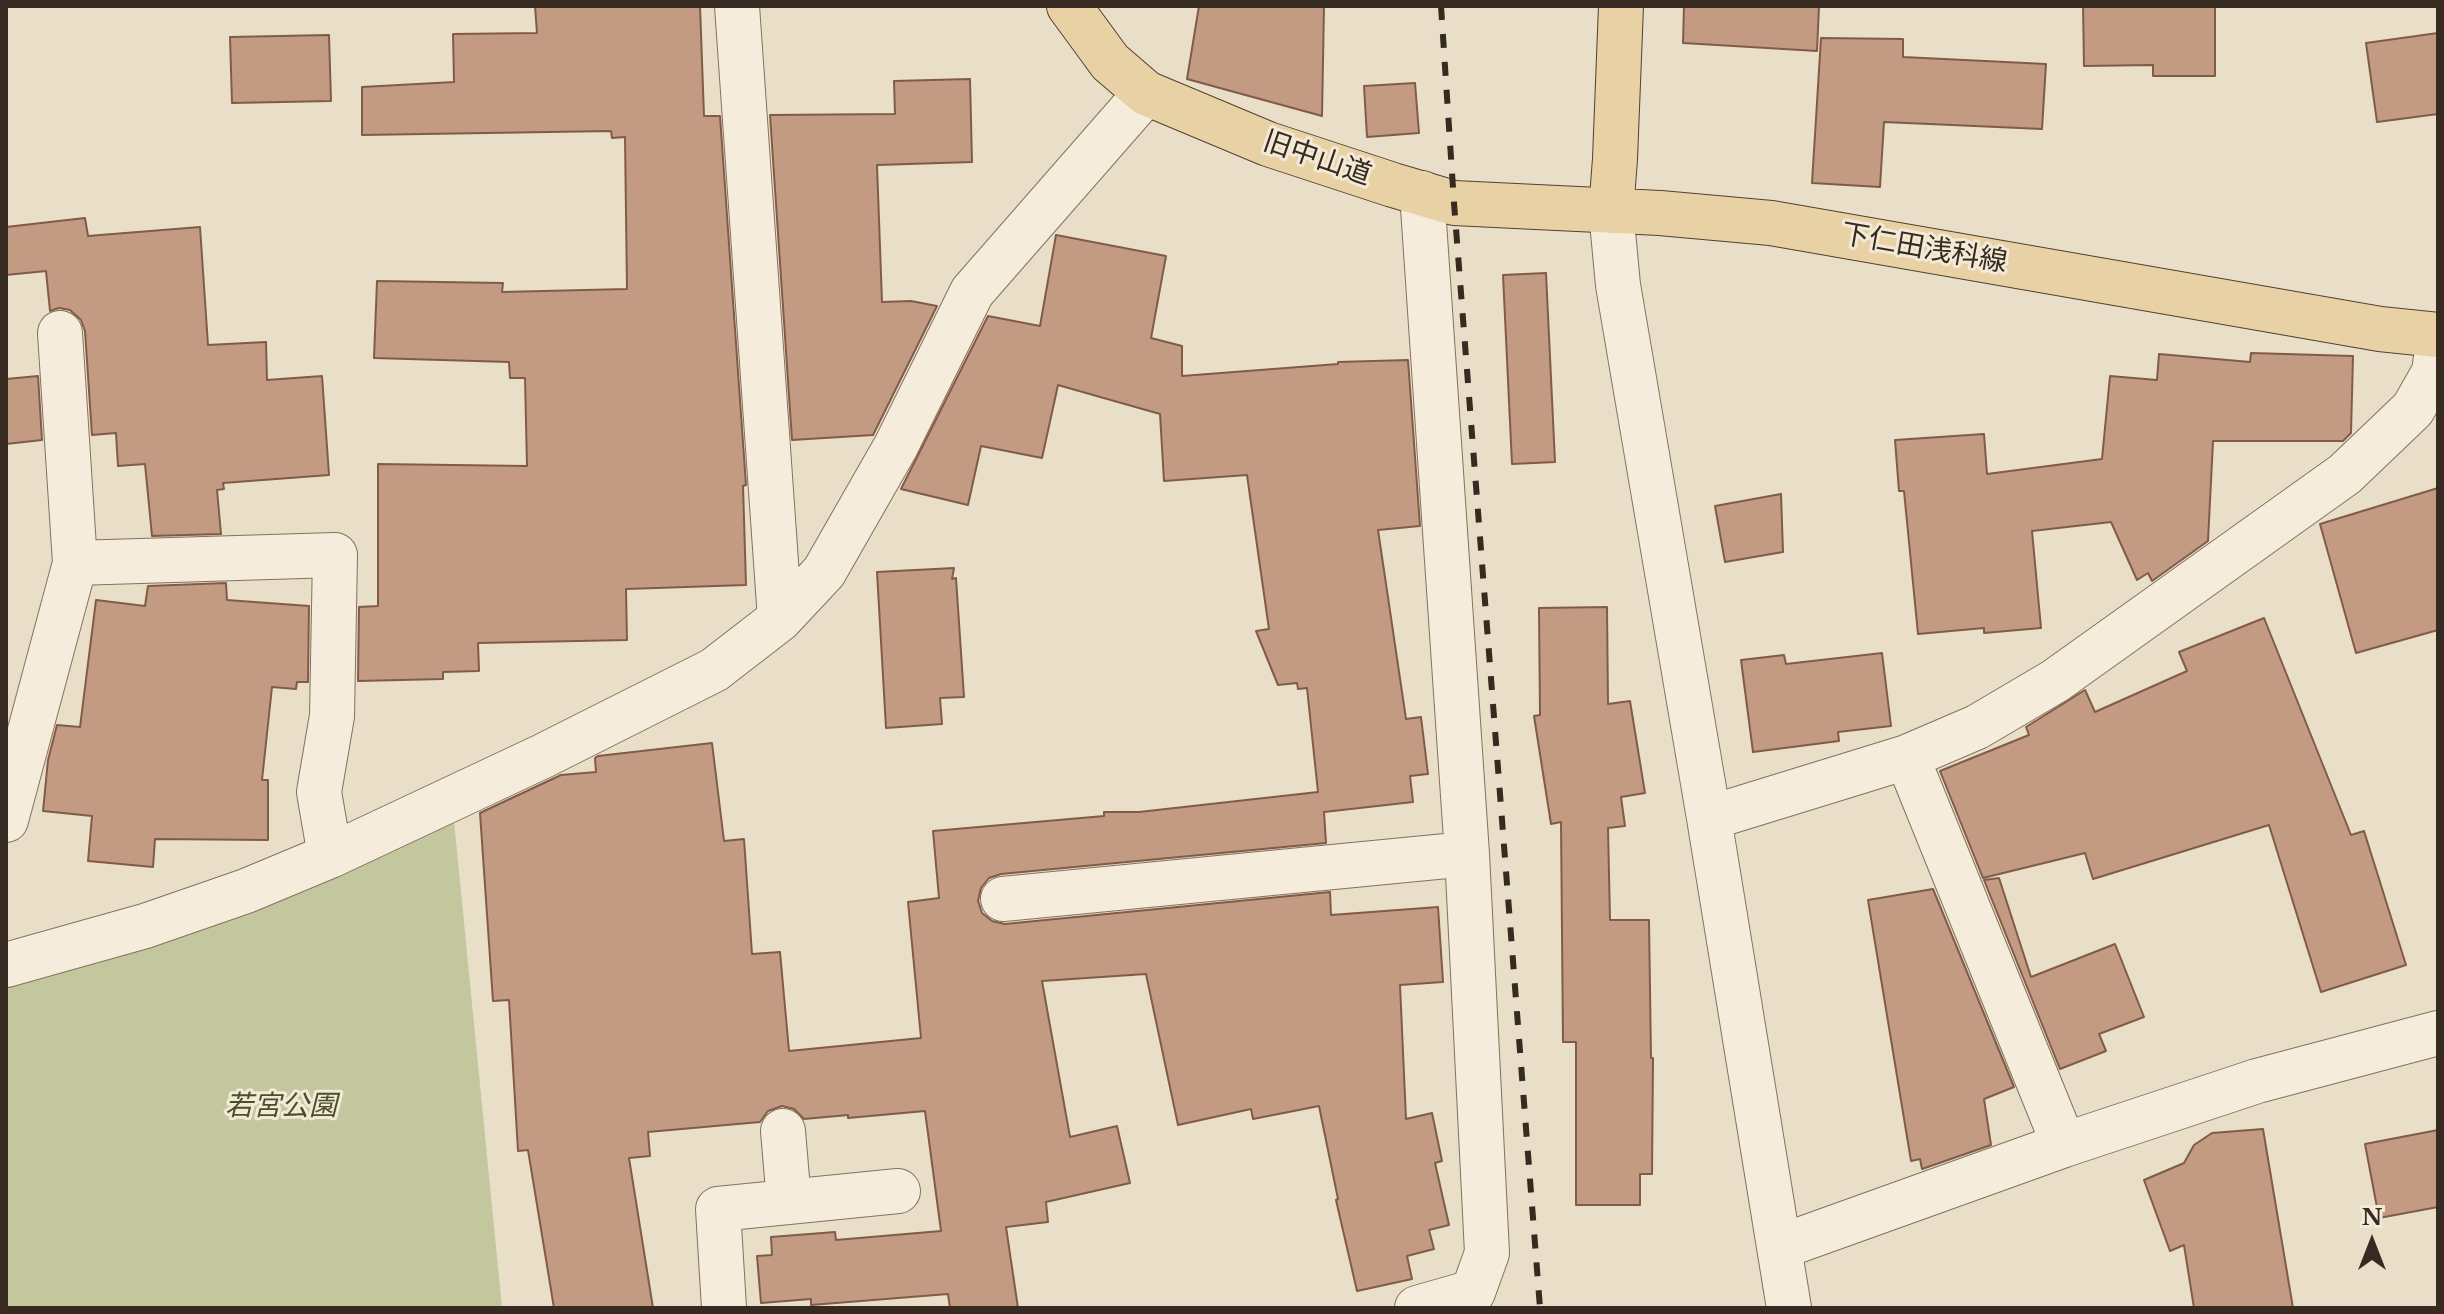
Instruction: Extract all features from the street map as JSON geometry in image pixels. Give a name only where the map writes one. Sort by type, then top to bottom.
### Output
[{"type":"main road","name":"旧中山道","points":[[1069,6],[1110,62],[1146,93],[1268,144],[1454,203],[1611,211]]},
{"type":"main road","points":[[1611,211],[1621,6]]},
{"type":"main road","name":"下仁田浅科線","points":[[1611,211],[1771,223],[2380,329],[2438,335]]},
{"type":"street","points":[[737,6],[780,619]]},
{"type":"street","points":[[6,965],[145,926],[246,891],[330,856],[543,756],[714,670],[780,619],[824,572],[896,446],[972,292],[1146,93]]},
{"type":"street","points":[[1417,1308],[1473,1292],[1487,1253],[1467,854],[1422,193]]},
{"type":"street","points":[[1611,211],[1618,285],[1789,1308]]},
{"type":"street","points":[[6,820],[75,563],[60,333]]},
{"type":"street","points":[[1709,818],[1907,757],[1977,727],[2055,681],[2345,474],[2413,409],[2434,372],[2438,343]]},
{"type":"street","points":[[75,563],[335,555],[332,716],[319,792],[330,856]]},
{"type":"street","points":[[1907,757],[2064,1145]]},
{"type":"street","points":[[1003,899],[1467,854]]},
{"type":"street","points":[[1780,1247],[2064,1145],[2257,1081],[2438,1033]]},
{"type":"street","points":[[783,1131],[789,1202]]},
{"type":"street","points":[[724,1308],[718,1209],[898,1191]]},
{"type":"green space","name":"若宮公園","points":[[454,821],[502,1308],[6,1308],[6,988],[261,901]]},
{"type":"building","points":[[535,6],[700,6],[704,116],[720,116],[746,485],[743,486],[746,585],[626,589],[627,640],[478,643],[479,671],[443,672],[443,679],[358,681],[359,607],[378,606],[378,464],[527,466],[525,378],[510,378],[509,362],[374,358],[377,281],[503,283],[502,292],[627,289],[625,137],[612,138],[611,131],[362,135],[362,87],[454,82],[453,34],[537,33]]},
{"type":"building","points":[[1199,6],[1324,6],[1322,116],[1187,79]]},
{"type":"building","points":[[1684,6],[1819,6],[1817,51],[1683,43]]},
{"type":"building","points":[[2083,6],[2215,6],[2215,76],[2153,76],[2153,65],[2084,66]]},
{"type":"building","points":[[2438,33],[2438,114],[2377,122],[2366,43]]},
{"type":"building","points":[[329,35],[331,101],[232,103],[230,37]]},
{"type":"building","points":[[1821,38],[1903,39],[1903,57],[2046,64],[2042,129],[1884,122],[1880,187],[1812,183]]},
{"type":"building","points":[[970,79],[972,162],[877,165],[882,302],[911,301],[937,306],[873,435],[792,440],[770,115],[895,114],[894,81]]},
{"type":"building","points":[[1415,83],[1419,133],[1367,137],[1364,86]]},
{"type":"building","points":[[85,218],[88,236],[200,227],[208,345],[266,342],[267,380],[322,376],[329,475],[223,483],[224,489],[217,490],[221,534],[152,536],[145,464],[118,466],[116,433],[92,435],[85,331],[81,320],[70,310],[59,308],[50,311],[46,271],[6,275],[6,227]]},
{"type":"building","points":[[1056,235],[1166,256],[1151,338],[1182,346],[1182,376],[1338,362],[1408,360],[1420,526],[1378,530],[1406,719],[1421,717],[1428,774],[1410,776],[1413,802],[1324,812],[1326,843],[1001,874],[989,878],[981,888],[978,901],[982,913],[992,921],[1005,924],[1330,892],[1331,915],[1438,907],[1443,982],[1400,985],[1406,1119],[1432,1113],[1442,1161],[1435,1163],[1449,1225],[1429,1230],[1434,1249],[1407,1256],[1412,1279],[1357,1291],[1319,1106],[1253,1119],[1251,1109],[1178,1125],[1146,974],[1042,981],[1070,1137],[1117,1126],[1130,1183],[1046,1202],[1048,1222],[1006,1227],[1018,1308],[950,1308],[948,1294],[811,1305],[811,1299],[761,1303],[757,1256],[772,1255],[771,1237],[835,1232],[836,1240],[941,1231],[925,1111],[804,1119],[794,1109],[782,1106],[768,1111],[760,1122],[648,1132],[650,1156],[629,1158],[653,1308],[554,1308],[528,1150],[518,1151],[509,1000],[493,1001],[480,813],[561,775],[596,772],[595,758],[598,756],[712,743],[724,841],[744,839],[752,954],[780,952],[789,1051],[921,1038],[908,902],[939,898],[933,831],[1318,792],[1307,688],[1298,689],[1297,683],[1278,685],[1256,631],[1269,629],[1247,475],[1164,481],[1160,414],[1058,385],[1042,458],[981,446],[968,505],[901,489],[988,316],[1040,326]]},
{"type":"building","points":[[1546,273],[1555,462],[1512,464],[1503,275]]},
{"type":"building","points":[[2251,353],[2353,356],[2351,433],[2343,441],[2213,441],[2208,541],[2152,581],[2148,573],[2137,580],[2111,522],[2032,531],[2041,628],[1984,633],[1984,628],[1918,634],[1904,491],[1899,491],[1895,440],[1984,434],[1987,474],[2102,459],[2110,376],[2157,380],[2159,354],[2250,362]]},
{"type":"building","points":[[38,376],[42,440],[6,444],[6,379]]},
{"type":"building","points":[[2438,488],[2438,630],[2356,653],[2320,524]]},
{"type":"building","points":[[1781,494],[1783,552],[1725,562],[1715,506]]},
{"type":"building","points":[[954,568],[952,579],[956,578],[964,697],[940,698],[942,724],[886,728],[877,572]]},
{"type":"building","points":[[226,583],[227,600],[309,606],[308,682],[297,682],[296,689],[272,687],[262,780],[268,780],[268,840],[155,839],[153,867],[88,861],[92,816],[43,811],[48,760],[57,725],[80,727],[96,600],[145,606],[148,586]]},
{"type":"building","points":[[1607,607],[1608,704],[1630,701],[1645,793],[1621,797],[1625,826],[1608,828],[1610,920],[1649,920],[1652,1174],[1640,1174],[1640,1205],[1576,1205],[1576,1042],[1563,1042],[1561,822],[1551,824],[1534,716],[1540,715],[1539,608]]},
{"type":"building","points":[[2264,618],[2351,835],[2364,831],[2406,965],[2321,992],[2269,825],[2093,879],[2085,853],[1983,878],[1940,771],[2029,735],[2026,727],[2085,690],[2095,712],[2187,671],[2179,652]]},
{"type":"building","points":[[1882,653],[1891,726],[1838,732],[1839,741],[1753,752],[1741,660],[1784,655],[1786,664]]},
{"type":"building","points":[[1999,878],[2031,977],[2115,944],[2144,1017],[2099,1034],[2106,1051],[2060,1069],[1984,880]]},
{"type":"building","points":[[1933,889],[2014,1087],[1984,1099],[1991,1145],[1922,1169],[1920,1159],[1911,1161],[1868,900]]},
{"type":"building","points":[[2263,1129],[2293,1308],[2194,1308],[2184,1245],[2170,1251],[2144,1180],[2184,1163],[2194,1145],[2212,1133]]},
{"type":"building","points":[[2438,1130],[2438,1207],[2379,1218],[2365,1144]]},
{"type":"railway","points":[[1441,6],[1540,1308]]}]
